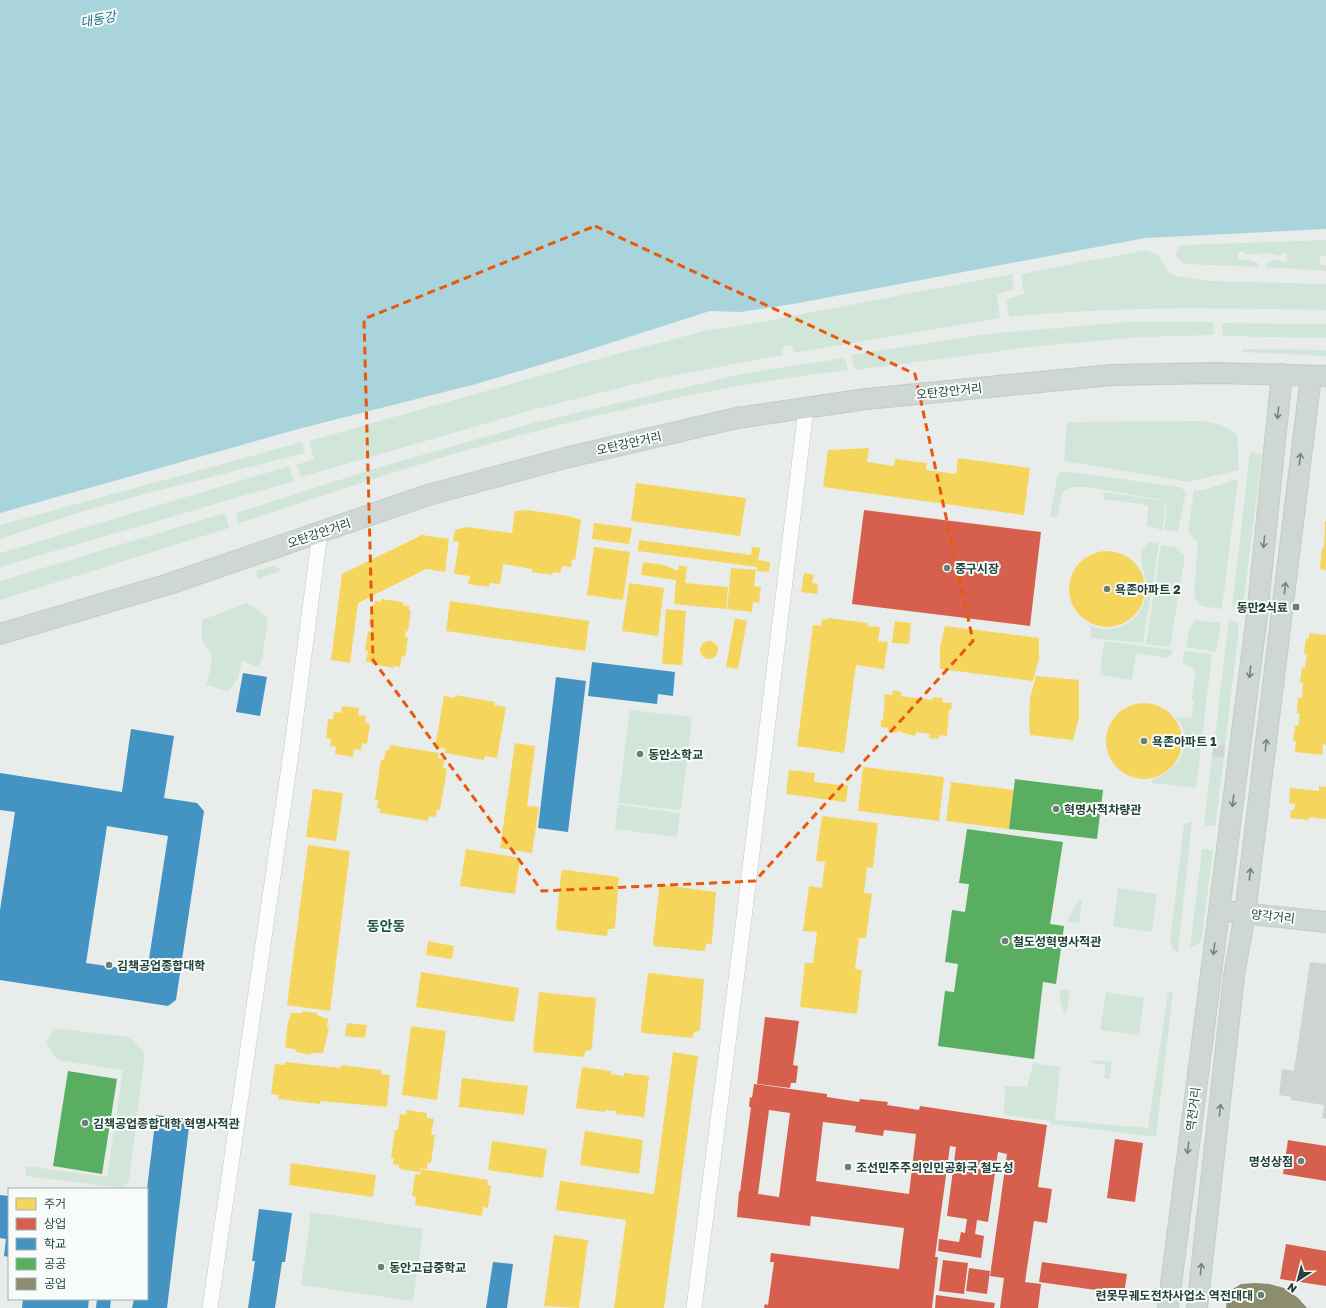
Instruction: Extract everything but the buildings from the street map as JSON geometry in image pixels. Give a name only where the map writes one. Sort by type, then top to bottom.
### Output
[{"type":"main road","name":"오탄강안거리","points":[[0,634],[169,584],[428,495],[569,457],[737,418],[866,399],[1112,375],[1216,373],[1318,376]]},
{"type":"main road","name":"역전거리","points":[[1168,1308],[1256,623],[1282,374]]},
{"type":"main road","points":[[1197,1308],[1234,976],[1245,913],[1318,376]]},
{"type":"main road","name":"양각거리","points":[[1219,911],[1326,922]]},
{"type":"street","points":[[694,1308],[742,934],[806,409]]},
{"type":"street","points":[[210,1308],[292,745],[320,533]]},
{"type":"highlighted area","points":[[595,226],[915,374],[973,641],[755,881],[542,891],[373,660],[364,319]]},
{"type":"green space","points":[[1326,240],[1326,256],[1322,256],[1319,260],[1321,265],[1326,266],[1326,271],[1266,267],[1272,260],[1279,259],[1283,262],[1287,261],[1287,254],[1282,253],[1279,256],[1268,253],[1247,255],[1244,252],[1239,252],[1237,256],[1239,260],[1244,261],[1246,259],[1258,263],[1259,267],[1185,264],[1180,261],[1176,255],[1178,248],[1182,245]]},
{"type":"green space","points":[[1146,250],[1157,254],[1170,273],[1176,276],[1211,281],[1326,284],[1326,310],[1207,308],[1127,309],[1048,313],[1009,317],[1006,299],[1024,294],[1021,274]]},
{"type":"green space","points":[[1012,274],[1014,289],[997,294],[1000,318],[794,353],[792,345],[782,347],[783,355],[655,379],[539,408],[301,477],[296,465],[314,459],[309,441],[620,353],[709,330],[745,325]]},
{"type":"green space","points":[[1127,322],[1213,322],[1214,335],[1142,337],[1039,346],[855,370],[851,355],[987,334]]},
{"type":"green space","points":[[1222,323],[1326,324],[1326,338],[1223,336]]},
{"type":"green space","points":[[1243,349],[1326,350],[1326,356],[1243,352]]},
{"type":"green space","points":[[845,358],[848,370],[745,385],[642,405],[541,430],[440,458],[239,523],[236,513],[380,467],[537,422],[746,373]]},
{"type":"green space","points":[[1200,421],[1220,425],[1237,435],[1239,470],[1189,482],[1064,461],[1067,422]]},
{"type":"green space","points":[[302,442],[305,453],[148,493],[77,513],[0,539],[0,525]]},
{"type":"green space","points":[[1250,452],[1262,454],[1244,599],[1239,606],[1232,607]]},
{"type":"green space","points":[[289,466],[294,481],[0,567],[0,553]]},
{"type":"green space","points":[[1063,471],[1180,487],[1186,492],[1178,532],[1164,530],[1167,514],[1166,505],[1158,499],[1086,487],[1070,487],[1062,493],[1057,518],[1050,516],[1058,475]]},
{"type":"green space","points":[[1238,479],[1222,609],[1202,606],[1195,599],[1194,592],[1198,544],[1188,531],[1194,490],[1203,490]]},
{"type":"green space","points":[[1104,492],[1157,500],[1164,504],[1165,514],[1162,530],[1147,526],[1148,506],[1103,499]]},
{"type":"green space","points":[[225,513],[229,528],[0,600],[0,581]]},
{"type":"green space","points":[[1148,542],[1159,544],[1143,643],[1091,638],[1091,626],[1104,629],[1117,628],[1130,622],[1139,613],[1146,596],[1146,583],[1141,558],[1144,547]]},
{"type":"green space","points":[[1161,545],[1175,547],[1185,556],[1170,647],[1146,644]]},
{"type":"green space","points":[[273,566],[283,570],[258,579],[256,571]]},
{"type":"green space","points":[[247,603],[260,611],[268,619],[262,660],[258,667],[242,661],[238,679],[228,691],[206,685],[212,656],[202,640],[202,620]]},
{"type":"green space","points":[[1229,619],[1237,622],[1239,629],[1225,745],[1214,744]]},
{"type":"green space","points":[[1196,620],[1221,623],[1216,652],[1186,647],[1189,629]]},
{"type":"green space","points":[[1104,641],[1173,650],[1172,654],[1167,658],[1136,653],[1132,680],[1100,675]]},
{"type":"green space","points":[[1184,651],[1212,654],[1196,788],[1152,783],[1152,780],[1170,770],[1177,763],[1185,746],[1185,736],[1176,717],[1191,718],[1194,700],[1191,699],[1196,673],[1190,666],[1183,664]]},
{"type":"green space","points":[[630,710],[692,717],[681,810],[618,803]]},
{"type":"green space","points":[[1212,756],[1224,758],[1215,826],[1204,825]]},
{"type":"green space","points":[[618,805],[680,813],[677,837],[615,829]]},
{"type":"green space","points":[[1192,822],[1178,952],[1173,950],[1170,940],[1184,824]]},
{"type":"green space","points":[[1202,849],[1213,850],[1202,937],[1198,944],[1190,947]]},
{"type":"green space","points":[[1118,888],[1157,894],[1152,932],[1113,926]]},
{"type":"green space","points":[[1080,900],[1082,900],[1079,923],[1068,921],[1072,910]]},
{"type":"green space","points":[[1060,989],[1070,990],[1067,1013],[1064,1013],[1060,1001]]},
{"type":"green space","points":[[1106,992],[1144,998],[1139,1035],[1100,1030]]},
{"type":"green space","points":[[1168,992],[1173,992],[1156,1137],[1051,1124],[1051,1121],[1004,1115],[1005,1086],[1027,1087],[1033,1063],[1060,1067],[1055,1120],[1148,1128]]},
{"type":"green space","points":[[54,1028],[129,1037],[145,1053],[129,1181],[121,1188],[25,1176],[26,1166],[107,1177],[123,1070],[58,1060],[46,1043]]},
{"type":"green space","points":[[1093,1060],[1112,1062],[1110,1079],[1104,1078],[1105,1065],[1092,1063]]},
{"type":"green space","points":[[311,1212],[423,1229],[413,1301],[301,1285]]},
{"type":"water","name":"대동강","points":[[0,0],[1326,0],[1326,229],[1145,238],[793,304],[740,312],[710,311],[476,384],[302,428],[0,513]]},
{"type":"place","name":"중구시장","points":[[947,568]]},
{"type":"place","name":"욕존아파트 2","points":[[1107,589]]},
{"type":"place","name":"동만2식료","points":[[1296,607]]},
{"type":"place","name":"욕존아파트 1","points":[[1144,741]]},
{"type":"place","name":"동안소학교","points":[[640,754]]},
{"type":"place","name":"혁명사적차량관","points":[[1056,809]]},
{"type":"place","name":"철도성혁명사적관","points":[[1005,941]]},
{"type":"place","name":"김책공업종합대학","points":[[109,965]]},
{"type":"place","name":"김책공업종합대학 혁명사적관","points":[[85,1123]]},
{"type":"place","name":"명성상점","points":[[1301,1161]]},
{"type":"place","name":"조선민주주의인민공화국 철도성","points":[[848,1167]]},
{"type":"place","name":"동안고급중학교","points":[[381,1267]]},
{"type":"place","name":"련못무궤도전차사업소 역전대대","points":[[1261,1295]]},
{"type":"district","name":"동안동","points":[[386,925]]}]
